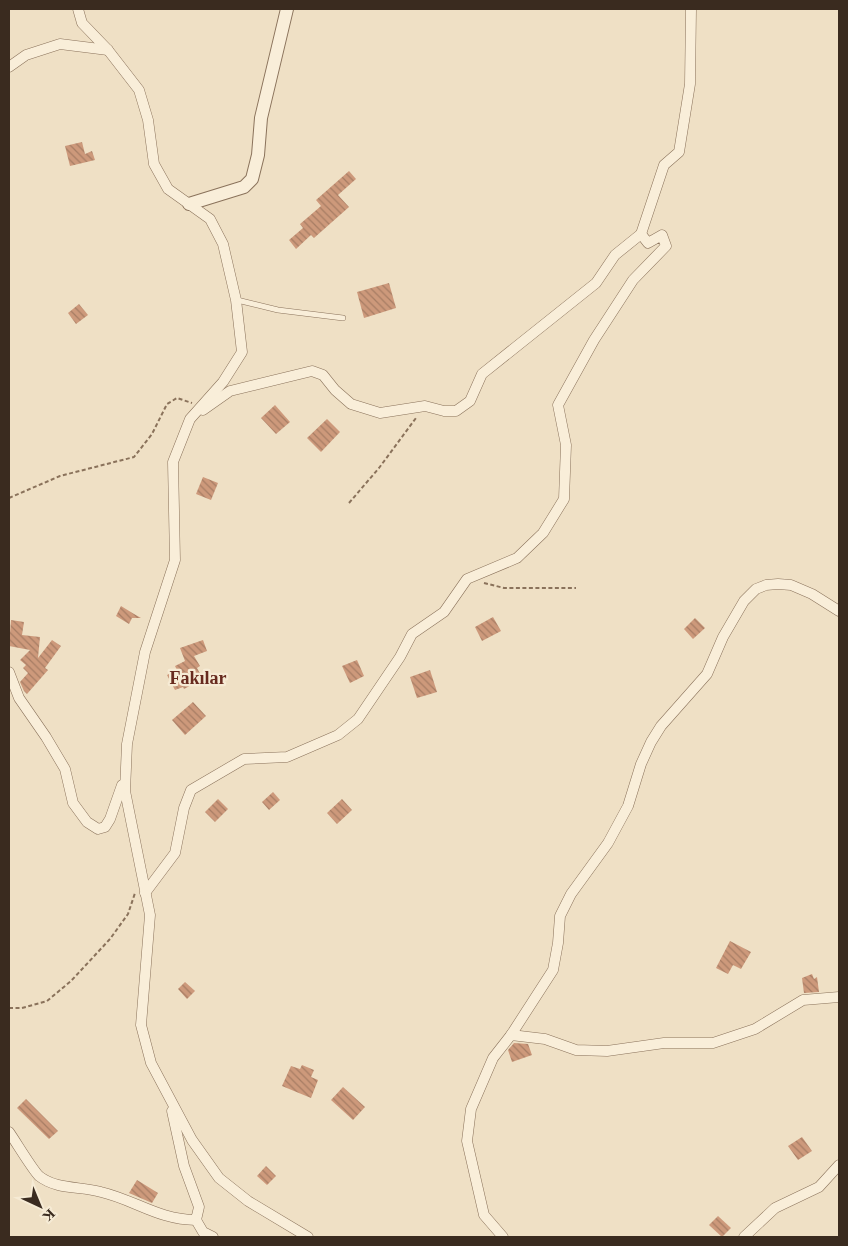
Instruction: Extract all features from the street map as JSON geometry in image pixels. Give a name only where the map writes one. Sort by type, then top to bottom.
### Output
[{"type":"street","points":[[78,9],[82,23],[108,50],[139,90],[148,120],[154,164],[168,189],[210,219],[223,244],[236,300],[242,352],[223,382],[190,419],[173,462],[175,560],[145,652],[127,744],[124,791],[150,915],[141,1025],[151,1063],[192,1140],[219,1178],[248,1201],[308,1237]]},
{"type":"street","points":[[189,204],[244,187],[252,179],[258,155],[261,118],[287,9]]},
{"type":"street","points":[[190,419],[230,391],[312,371],[323,375],[335,390],[351,404],[380,413],[425,406],[444,411],[456,411],[470,402],[482,374],[596,283],[616,255],[641,234],[664,165],[679,152],[690,84],[691,9]]},
{"type":"street","points":[[9,67],[26,55],[60,44],[108,50]]},
{"type":"street","points":[[145,892],[175,853],[184,808],[191,790],[244,759],[287,757],[338,735],[358,719],[400,658],[412,634],[444,612],[467,579],[517,558],[543,533],[564,499],[566,445],[558,405],[594,340],[633,280],[666,246],[662,235],[648,243],[641,234]]},
{"type":"street","points":[[503,1237],[484,1215],[467,1141],[471,1109],[493,1058],[511,1035],[553,970],[558,944],[560,916],[571,894],[612,835],[628,806],[641,764],[651,742],[661,726],[707,674],[723,637],[744,602],[756,589],[766,585],[791,585],[812,594],[839,611]]},
{"type":"street","points":[[9,672],[19,698],[65,769],[73,803],[87,822],[98,829],[105,827],[110,819],[125,776]]},
{"type":"street","points":[[511,1035],[545,1039],[576,1050],[607,1052],[664,1043],[713,1043],[755,1029],[803,1000],[839,997]]},
{"type":"street","points":[[169,1098],[184,1166],[199,1207],[196,1220],[203,1235],[213,1237]]},
{"type":"street","points":[[9,1132],[38,1175],[55,1185],[102,1192],[162,1215],[179,1220],[196,1220]]},
{"type":"street","points":[[744,1237],[775,1208],[819,1187],[839,1165]]},
{"type":"street","points":[[303,1237],[308,1237]]},
{"type":"lane","points":[[236,300],[278,310],[343,318]]},
{"type":"path","points":[[9,498],[60,476],[134,458],[152,434],[167,404],[177,398],[202,406]]},
{"type":"path","points":[[349,503],[379,468],[425,406]]},
{"type":"path","points":[[467,579],[504,588],[576,588]]},
{"type":"path","points":[[9,1008],[22,1008],[47,1001],[71,981],[110,939],[128,914],[141,876]]},
{"type":"building","points":[[82,142],[85,154],[92,151],[95,160],[70,166],[65,146]]},
{"type":"building","points":[[349,171],[356,179],[338,195],[349,207],[314,238],[311,235],[296,249],[289,240],[303,228],[300,224],[321,206],[316,200]]},
{"type":"building","points":[[389,283],[396,308],[364,318],[357,292]]},
{"type":"building","points":[[79,304],[88,315],[76,324],[68,313]]},
{"type":"building","points":[[275,405],[290,422],[276,434],[261,418]]},
{"type":"building","points":[[327,419],[340,432],[321,452],[307,438]]},
{"type":"building","points":[[203,477],[218,483],[211,500],[196,494]]},
{"type":"building","points":[[121,606],[141,618],[132,618],[129,624],[116,616]]},
{"type":"building","points":[[493,617],[501,631],[482,641],[475,627]]},
{"type":"building","points":[[695,618],[705,628],[693,639],[684,629]]},
{"type":"building","points":[[11,620],[24,622],[22,635],[40,637],[38,658],[52,640],[61,646],[45,668],[48,670],[27,694],[20,682],[28,673],[23,668],[26,665],[20,660],[30,650],[9,646]]},
{"type":"building","points":[[203,640],[207,651],[194,656],[200,666],[197,668],[203,679],[184,689],[183,687],[175,690],[167,675],[177,670],[175,666],[185,661],[180,648]]},
{"type":"building","points":[[357,660],[364,676],[350,683],[342,666]]},
{"type":"building","points":[[430,670],[437,692],[417,698],[410,677]]},
{"type":"building","points":[[193,702],[206,716],[185,735],[172,720]]},
{"type":"building","points":[[273,792],[280,800],[269,810],[262,802]]},
{"type":"building","points":[[218,799],[228,809],[215,822],[205,812]]},
{"type":"building","points":[[342,799],[352,810],[337,824],[327,813]]},
{"type":"building","points":[[730,941],[751,952],[741,969],[733,965],[728,974],[716,968]]},
{"type":"building","points":[[812,974],[814,979],[817,977],[819,992],[804,993],[802,978]]},
{"type":"building","points":[[185,982],[195,991],[187,999],[178,989]]},
{"type":"building","points":[[514,1043],[528,1044],[532,1055],[512,1062],[508,1050]]},
{"type":"building","points":[[302,1065],[314,1070],[311,1077],[318,1080],[311,1098],[282,1086],[291,1066],[300,1069]]},
{"type":"building","points":[[343,1087],[365,1107],[353,1120],[331,1100]]},
{"type":"building","points":[[26,1099],[58,1131],[49,1139],[17,1108]]},
{"type":"building","points":[[802,1137],[812,1151],[798,1160],[788,1146]]},
{"type":"building","points":[[266,1166],[276,1176],[267,1185],[257,1176]]},
{"type":"building","points":[[137,1180],[158,1193],[152,1203],[129,1193]]},
{"type":"building","points":[[718,1216],[731,1228],[722,1237],[709,1225]]},
{"type":"district","name":"Fakılar","points":[[198,678]]}]
